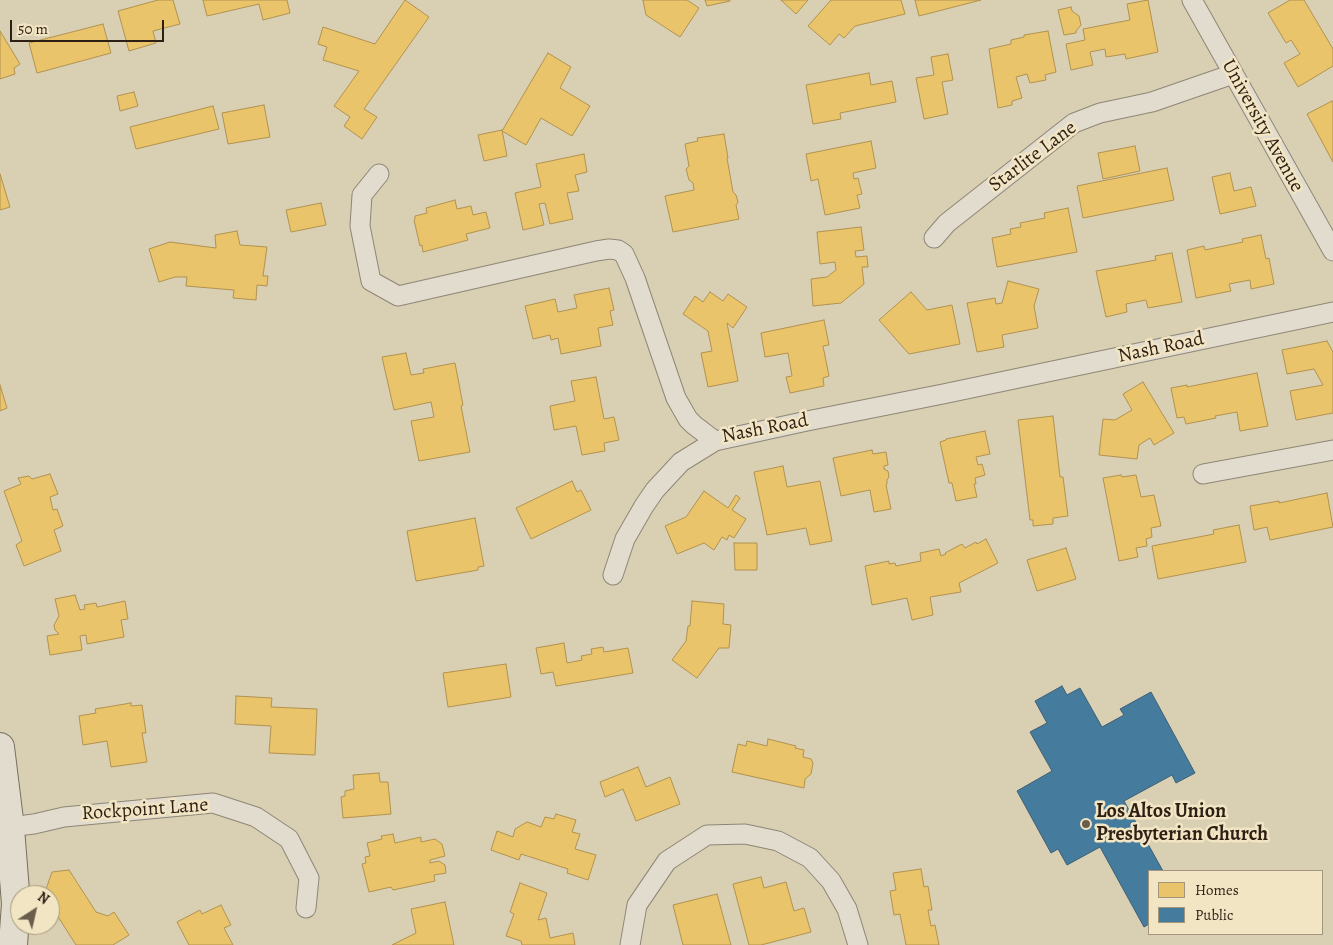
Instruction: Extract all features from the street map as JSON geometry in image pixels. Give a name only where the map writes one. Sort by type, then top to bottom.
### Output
[{"type":"street","name":"University Avenue","points":[[1192,0],[1233,74],[1328,230],[1333,251]]},
{"type":"street","name":"Starlite Lane","points":[[934,238],[947,223],[1074,123],[1100,113],[1152,102],[1233,74]]},
{"type":"street","name":"Nash Road","points":[[379,174],[362,195],[360,226],[371,281],[398,296],[596,251],[609,249],[618,250],[624,254],[636,278],[676,398],[688,419],[716,441],[1333,312]]},
{"type":"street","points":[[613,576],[626,539],[655,490],[681,462],[716,441]]},
{"type":"street","points":[[1203,474],[1333,450]]},
{"type":"street","points":[[0,747],[5,828],[16,904],[12,945]]},
{"type":"street","name":"Rockpoint Lane","points":[[5,828],[64,817],[213,803],[256,817],[289,839],[309,878],[306,908]]},
{"type":"street","points":[[630,945],[637,905],[667,861],[707,835],[745,834],[778,841],[810,858],[831,881],[847,909],[858,945]]},
{"type":"building: Homes","points":[[158,0],[173,0],[180,24],[153,31],[156,43],[129,51],[118,11]]},
{"type":"building: Homes","points":[[203,0],[287,0],[290,13],[263,20],[259,4],[207,16]]},
{"type":"building: Homes","points":[[405,0],[429,17],[364,109],[377,117],[362,139],[344,126],[350,117],[334,106],[359,71],[323,60],[327,47],[318,44],[323,27],[375,44]]},
{"type":"building: Homes","points":[[643,0],[687,0],[699,8],[680,37],[646,15]]},
{"type":"building: Homes","points":[[705,0],[730,0],[730,1],[707,6]]},
{"type":"building: Homes","points":[[781,0],[808,0],[796,14]]},
{"type":"building: Homes","points":[[831,0],[901,0],[905,14],[855,26],[844,38],[839,34],[830,45],[808,26]]},
{"type":"building: Homes","points":[[915,0],[981,0],[919,16]]},
{"type":"building: Homes","points":[[1148,0],[1158,52],[1126,59],[1125,54],[1106,57],[1105,49],[1090,52],[1093,65],[1071,70],[1066,44],[1085,40],[1083,29],[1130,20],[1127,4]]},
{"type":"building: Homes","points":[[1290,0],[1304,0],[1333,49],[1333,66],[1298,87],[1284,63],[1300,54],[1291,40],[1286,43],[1268,13]]},
{"type":"building: Homes","points":[[1071,7],[1072,11],[1079,16],[1081,25],[1076,33],[1064,35],[1058,10]]},
{"type":"building: Homes","points":[[103,24],[111,53],[37,73],[29,43]]},
{"type":"building: Homes","points":[[0,31],[20,64],[14,68],[15,74],[0,79]]},
{"type":"building: Homes","points":[[1048,31],[1056,72],[1045,75],[1046,80],[1030,83],[1027,74],[1016,77],[1022,98],[1012,101],[1012,105],[998,108],[989,49],[1011,44],[1011,40],[1024,37],[1024,35]]},
{"type":"building: Homes","points":[[548,53],[571,67],[560,88],[590,106],[572,136],[541,118],[526,145],[502,131]]},
{"type":"building: Homes","points":[[948,54],[953,80],[942,82],[948,114],[924,119],[916,78],[934,75],[931,57]]},
{"type":"building: Homes","points":[[869,73],[871,85],[892,81],[896,102],[840,113],[841,119],[813,124],[806,85]]},
{"type":"building: Homes","points":[[134,92],[138,106],[120,111],[117,96]]},
{"type":"building: Homes","points":[[1332,101],[1333,103],[1333,162],[1307,114]]},
{"type":"building: Homes","points":[[264,105],[270,137],[228,144],[222,113]]},
{"type":"building: Homes","points":[[213,106],[219,129],[136,149],[130,127]]},
{"type":"building: Homes","points":[[502,130],[507,156],[484,161],[478,135]]},
{"type":"building: Homes","points":[[724,134],[733,192],[738,202],[736,205],[739,219],[673,232],[665,196],[694,190],[693,183],[689,180],[686,169],[689,166],[685,144],[698,141],[697,138]]},
{"type":"building: Homes","points":[[871,141],[876,168],[853,173],[854,179],[858,178],[862,194],[857,195],[860,208],[825,215],[818,179],[811,181],[806,154]]},
{"type":"building: Homes","points":[[1135,146],[1140,171],[1103,179],[1098,153]]},
{"type":"building: Homes","points":[[584,154],[587,172],[575,175],[579,191],[567,193],[573,219],[550,224],[545,203],[539,204],[544,225],[523,230],[515,193],[541,187],[536,164]]},
{"type":"building: Homes","points":[[1167,168],[1174,200],[1083,218],[1077,186]]},
{"type":"building: Homes","points":[[1230,173],[1234,191],[1251,187],[1256,206],[1220,214],[1212,177]]},
{"type":"building: Homes","points":[[0,174],[10,207],[0,210]]},
{"type":"building: Homes","points":[[455,200],[457,209],[471,206],[473,215],[486,212],[490,228],[466,234],[468,240],[423,252],[414,220],[415,216],[427,213],[426,208]]},
{"type":"building: Homes","points":[[321,203],[326,225],[291,232],[286,210]]},
{"type":"building: Homes","points":[[1068,208],[1077,252],[997,267],[992,238],[1011,234],[1010,229],[1021,227],[1020,223],[1045,218],[1044,213]]},
{"type":"building: Homes","points":[[861,227],[864,250],[855,251],[856,257],[867,256],[868,267],[862,267],[864,284],[841,303],[813,306],[811,279],[827,277],[836,270],[835,262],[820,264],[817,232]]},
{"type":"building: Homes","points":[[237,231],[240,245],[267,247],[263,276],[268,276],[267,286],[257,285],[256,300],[233,298],[234,290],[186,286],[187,277],[175,277],[159,282],[149,249],[170,242],[216,248],[215,235]]},
{"type":"building: Homes","points":[[1261,235],[1266,259],[1269,258],[1274,284],[1251,289],[1250,280],[1229,284],[1231,291],[1196,298],[1187,250],[1204,246],[1205,250],[1243,242],[1242,239]]},
{"type":"building: Homes","points":[[1172,253],[1182,302],[1148,308],[1146,300],[1126,304],[1127,312],[1106,317],[1096,271],[1156,260],[1155,256]]},
{"type":"building: Homes","points":[[1008,281],[1039,289],[1034,306],[1038,328],[1002,335],[1004,347],[977,352],[967,303],[995,298],[996,304],[1002,303]]},
{"type":"building: Homes","points":[[609,288],[614,310],[610,311],[613,325],[598,328],[601,346],[561,354],[558,338],[551,340],[550,335],[533,339],[525,306],[555,299],[558,312],[577,308],[574,295]]},
{"type":"building: Homes","points":[[710,292],[723,301],[728,294],[747,307],[733,328],[727,323],[738,381],[708,387],[701,353],[712,351],[708,331],[683,314],[695,296],[703,302]]},
{"type":"building: Homes","points":[[911,292],[927,310],[952,305],[960,344],[909,354],[879,320]]},
{"type":"building: Homes","points":[[824,320],[829,345],[823,346],[829,376],[823,378],[824,386],[790,393],[786,377],[792,376],[788,353],[765,357],[761,333]]},
{"type":"building: Homes","points":[[1327,341],[1333,352],[1333,413],[1296,420],[1290,391],[1323,385],[1314,369],[1287,374],[1282,350]]},
{"type":"building: Homes","points":[[406,353],[411,375],[424,373],[423,369],[455,363],[470,452],[419,461],[411,421],[434,417],[431,402],[394,410],[382,357]]},
{"type":"building: Homes","points":[[1257,373],[1268,426],[1240,431],[1237,412],[1186,424],[1184,417],[1177,418],[1171,388],[1187,385],[1187,387]]},
{"type":"building: Homes","points":[[596,377],[604,419],[614,417],[619,440],[604,443],[605,451],[582,455],[576,426],[554,430],[550,406],[575,401],[571,381]]},
{"type":"building: Homes","points":[[1143,382],[1174,433],[1154,445],[1150,438],[1139,445],[1137,459],[1099,455],[1103,419],[1115,420],[1132,410],[1123,394]]},
{"type":"building: Homes","points":[[0,385],[7,408],[0,411]]},
{"type":"building: Homes","points":[[1053,416],[1060,477],[1063,477],[1068,516],[1053,518],[1053,524],[1033,526],[1033,520],[1030,520],[1018,420]]},
{"type":"building: Homes","points":[[985,431],[990,454],[976,457],[978,465],[982,464],[985,475],[975,478],[976,484],[974,484],[977,497],[956,501],[952,483],[949,483],[940,442]]},
{"type":"building: Homes","points":[[872,450],[873,454],[886,452],[888,465],[884,466],[884,469],[888,471],[889,477],[886,485],[891,509],[874,512],[870,490],[841,496],[833,458]]},
{"type":"building: Homes","points":[[783,466],[787,487],[820,481],[832,541],[810,545],[806,528],[767,535],[754,472]]},
{"type":"building: Homes","points":[[50,474],[58,494],[50,497],[53,510],[57,509],[63,526],[54,530],[61,551],[24,566],[16,545],[22,541],[4,491],[21,484],[18,478],[29,476],[32,479]]},
{"type":"building: Homes","points":[[1121,475],[1122,477],[1136,475],[1141,497],[1154,495],[1161,526],[1151,528],[1152,537],[1146,539],[1147,546],[1136,548],[1138,557],[1119,561],[1103,478]]},
{"type":"building: Homes","points":[[572,481],[577,492],[581,490],[591,510],[531,539],[516,508]]},
{"type":"building: Homes","points":[[704,491],[728,508],[736,495],[740,498],[732,510],[746,519],[734,538],[729,535],[727,540],[722,537],[714,550],[704,543],[677,554],[665,526],[686,517]]},
{"type":"building: Homes","points":[[1327,493],[1333,527],[1270,540],[1267,527],[1254,530],[1250,506],[1279,501],[1279,503]]},
{"type":"building: Homes","points":[[475,518],[484,566],[478,567],[478,570],[416,581],[407,531]]},
{"type":"building: Homes","points":[[1239,525],[1246,562],[1158,579],[1152,546],[1214,534],[1213,530]]},
{"type":"building: Homes","points":[[986,539],[998,563],[959,583],[961,592],[930,597],[933,615],[912,620],[907,598],[872,605],[865,566],[889,561],[889,564],[895,563],[896,566],[921,561],[920,553],[939,549],[941,556],[962,544],[965,548]]},
{"type":"building: Homes","points":[[734,543],[757,543],[757,570],[735,570]]},
{"type":"building: Homes","points":[[1066,548],[1076,579],[1037,591],[1027,560]]},
{"type":"building: Homes","points":[[75,595],[80,610],[85,609],[84,605],[96,603],[97,607],[125,601],[128,619],[121,620],[124,637],[87,644],[86,635],[80,636],[82,650],[50,655],[47,636],[59,634],[55,630],[54,625],[59,616],[55,599]]},
{"type":"building: Homes","points":[[692,601],[724,604],[723,624],[731,625],[729,648],[719,648],[697,678],[672,660],[686,641],[688,626],[690,626]]},
{"type":"building: Homes","points":[[564,643],[567,663],[582,660],[581,656],[592,654],[591,649],[603,647],[604,652],[628,648],[633,673],[556,686],[553,672],[541,674],[536,648]]},
{"type":"building: Homes","points":[[506,664],[511,697],[448,707],[443,673]]},
{"type":"building: Homes","points":[[236,696],[272,698],[271,707],[317,709],[315,755],[269,753],[271,726],[235,724]]},
{"type":"building: Homes","points":[[131,703],[131,706],[142,705],[146,733],[142,733],[147,762],[111,767],[107,741],[83,745],[79,716],[96,713],[95,709]]},
{"type":"building: Homes","points":[[768,739],[796,746],[795,748],[804,750],[803,757],[811,759],[813,763],[811,774],[805,779],[804,788],[732,772],[738,744],[746,746],[747,741],[767,746]]},
{"type":"building: Homes","points":[[638,767],[646,787],[670,777],[680,804],[636,821],[623,789],[605,797],[600,782]]},
{"type":"building: Homes","points":[[379,773],[380,782],[388,782],[391,814],[343,818],[341,797],[345,796],[345,791],[354,789],[353,775]]},
{"type":"building: Homes","points":[[556,814],[576,820],[572,832],[580,834],[575,849],[596,855],[588,880],[567,873],[568,869],[521,854],[519,860],[491,850],[497,831],[513,837],[515,829],[527,822],[541,827],[545,817],[554,819]]},
{"type":"building: Homes","points":[[393,834],[395,843],[421,837],[421,842],[435,839],[442,844],[445,856],[430,860],[430,863],[439,861],[445,865],[446,873],[434,875],[435,881],[393,890],[391,887],[369,892],[362,864],[366,863],[365,857],[370,856],[367,843],[382,839],[381,836]]},
{"type":"building: Homes","points":[[921,869],[924,887],[928,886],[932,910],[928,910],[931,926],[935,925],[939,945],[906,945],[900,914],[894,915],[890,891],[896,890],[893,873]]},
{"type":"building: Homes","points":[[69,870],[96,912],[108,916],[114,912],[129,935],[113,945],[76,945],[60,920],[60,885],[47,885],[52,872]]},
{"type":"building: Homes","points":[[761,877],[764,888],[786,882],[794,911],[804,908],[811,932],[761,945],[749,945],[733,884]]},
{"type":"building: Homes","points":[[520,883],[547,893],[538,920],[546,918],[550,938],[573,933],[575,945],[522,945],[521,941],[506,936],[514,914],[510,912]]},
{"type":"building: Homes","points":[[717,894],[731,945],[683,945],[673,905]]},
{"type":"building: Homes","points":[[445,902],[454,945],[392,945],[416,933],[411,909]]},
{"type":"building: Homes","points":[[221,905],[231,925],[224,928],[233,945],[189,945],[177,922],[200,910],[202,914]]},
{"type":"building: Public","name":"Los Altos Union Presbyterian Church","points":[[1062,686],[1067,695],[1080,688],[1102,727],[1124,715],[1120,709],[1151,692],[1195,773],[1176,783],[1172,775],[1124,801],[1162,870],[1148,870],[1148,925],[1144,927],[1100,847],[1067,865],[1058,849],[1051,853],[1017,791],[1052,771],[1030,732],[1047,723],[1035,701]]},
{"type":"place","name":"Los Altos Union Presbyterian Church","points":[[1086,824]]}]
